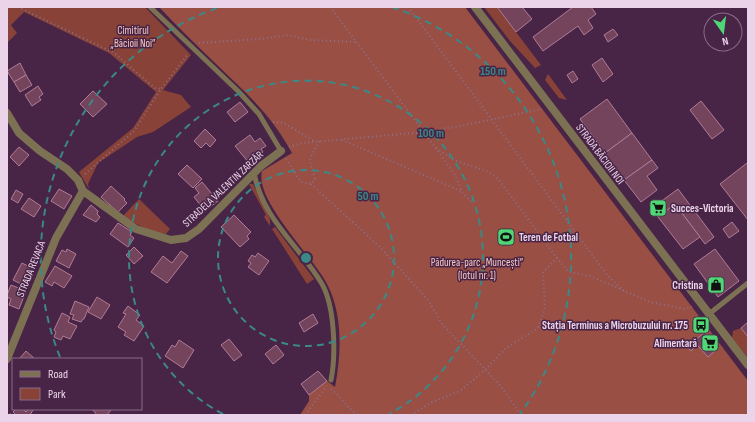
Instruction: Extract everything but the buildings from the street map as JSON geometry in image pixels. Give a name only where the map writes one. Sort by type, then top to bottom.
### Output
[{"type":"street","name":"STRADA BĂCIOII NOI","points":[[475,7],[748,366]]},
{"type":"street","name":"STRADELA VALENTIN ZARZĂR","points":[[7,113],[19,133],[40,151],[67,169],[81,187],[136,229],[171,240],[186,238],[199,229],[254,173],[281,151]]},
{"type":"street","name":"STRADA REVACA","points":[[7,359],[56,238],[81,187]]},
{"type":"lane","points":[[150,7],[187,44],[239,92],[263,120],[281,151]]},
{"type":"lane","points":[[254,173],[256,184],[274,221],[319,280],[325,292],[335,346],[331,380]]},
{"type":"lane","points":[[709,314],[748,283]]},
{"type":"path","points":[[18,7],[114,53],[155,88],[161,89]]},
{"type":"path","points":[[330,7],[436,148],[455,175],[462,192],[473,204]]},
{"type":"path","points":[[408,7],[608,276],[624,291]]},
{"type":"path","points":[[187,44],[260,39],[288,35],[310,40],[357,42]]},
{"type":"path","points":[[81,187],[96,162],[134,131],[161,89],[192,48]]},
{"type":"path","points":[[521,415],[499,384],[442,324],[428,300],[381,248],[312,184],[301,182],[281,151],[291,146],[320,141],[424,132],[551,107]]},
{"type":"path","points":[[263,120],[284,123],[315,142]]},
{"type":"path","points":[[340,139],[462,192]]},
{"type":"path","points":[[312,184],[315,179],[309,158],[320,141]]},
{"type":"path","points":[[436,148],[454,160],[489,172],[499,180],[556,258],[569,272],[590,276],[650,302],[684,309],[702,305]]},
{"type":"path","points":[[411,415],[432,402],[460,391],[485,370],[506,348],[538,328],[545,308],[543,272],[556,258]]},
{"type":"path","points":[[305,415],[331,380]]},
{"type":"path","points":[[327,385],[344,399],[349,409],[358,415]]},
{"type":"path","points":[[7,411],[11,415]]},
{"type":"green space","name":"Cimitirul „Băcioii Noi”","points":[[7,7],[145,7],[191,55],[163,90],[181,95],[191,107],[153,132],[137,137],[98,163],[88,184],[89,189],[79,172],[133,128],[156,92],[109,53],[24,12],[11,25],[17,33],[7,43]]},
{"type":"green space","name":"Pădurea-parc „Muncești” (lotul nr. 1)","points":[[159,7],[465,7],[748,381],[748,415],[300,415],[309,401],[309,395],[327,381],[335,387],[339,363],[340,337],[337,312],[329,288],[277,214],[267,198],[262,183],[262,171],[292,153],[275,126],[256,104]]},
{"type":"green space","points":[[484,7],[497,7],[541,65],[535,68],[510,41]]},
{"type":"green space","points":[[548,74],[567,100],[559,98],[545,80]]},
{"type":"green space","points":[[249,184],[253,184],[270,219],[270,226],[264,217],[266,215]]},
{"type":"green space","points":[[139,199],[170,229],[166,234],[153,232],[122,217]]},
{"type":"green space","points":[[275,227],[314,279],[307,284],[272,229]]},
{"type":"green space","points":[[741,328],[748,337],[748,358],[732,338],[733,331]]},
{"type":"place","name":"Succes-Victoria","points":[[658,208]]},
{"type":"place","name":"Teren de Fotbal","points":[[506,237]]},
{"type":"place","name":"Cristina","points":[[716,285]]},
{"type":"place","name":"Stația Terminus a Microbuzului nr. 175","points":[[701,325]]},
{"type":"place","name":"Alimentară","points":[[710,343]]}]
